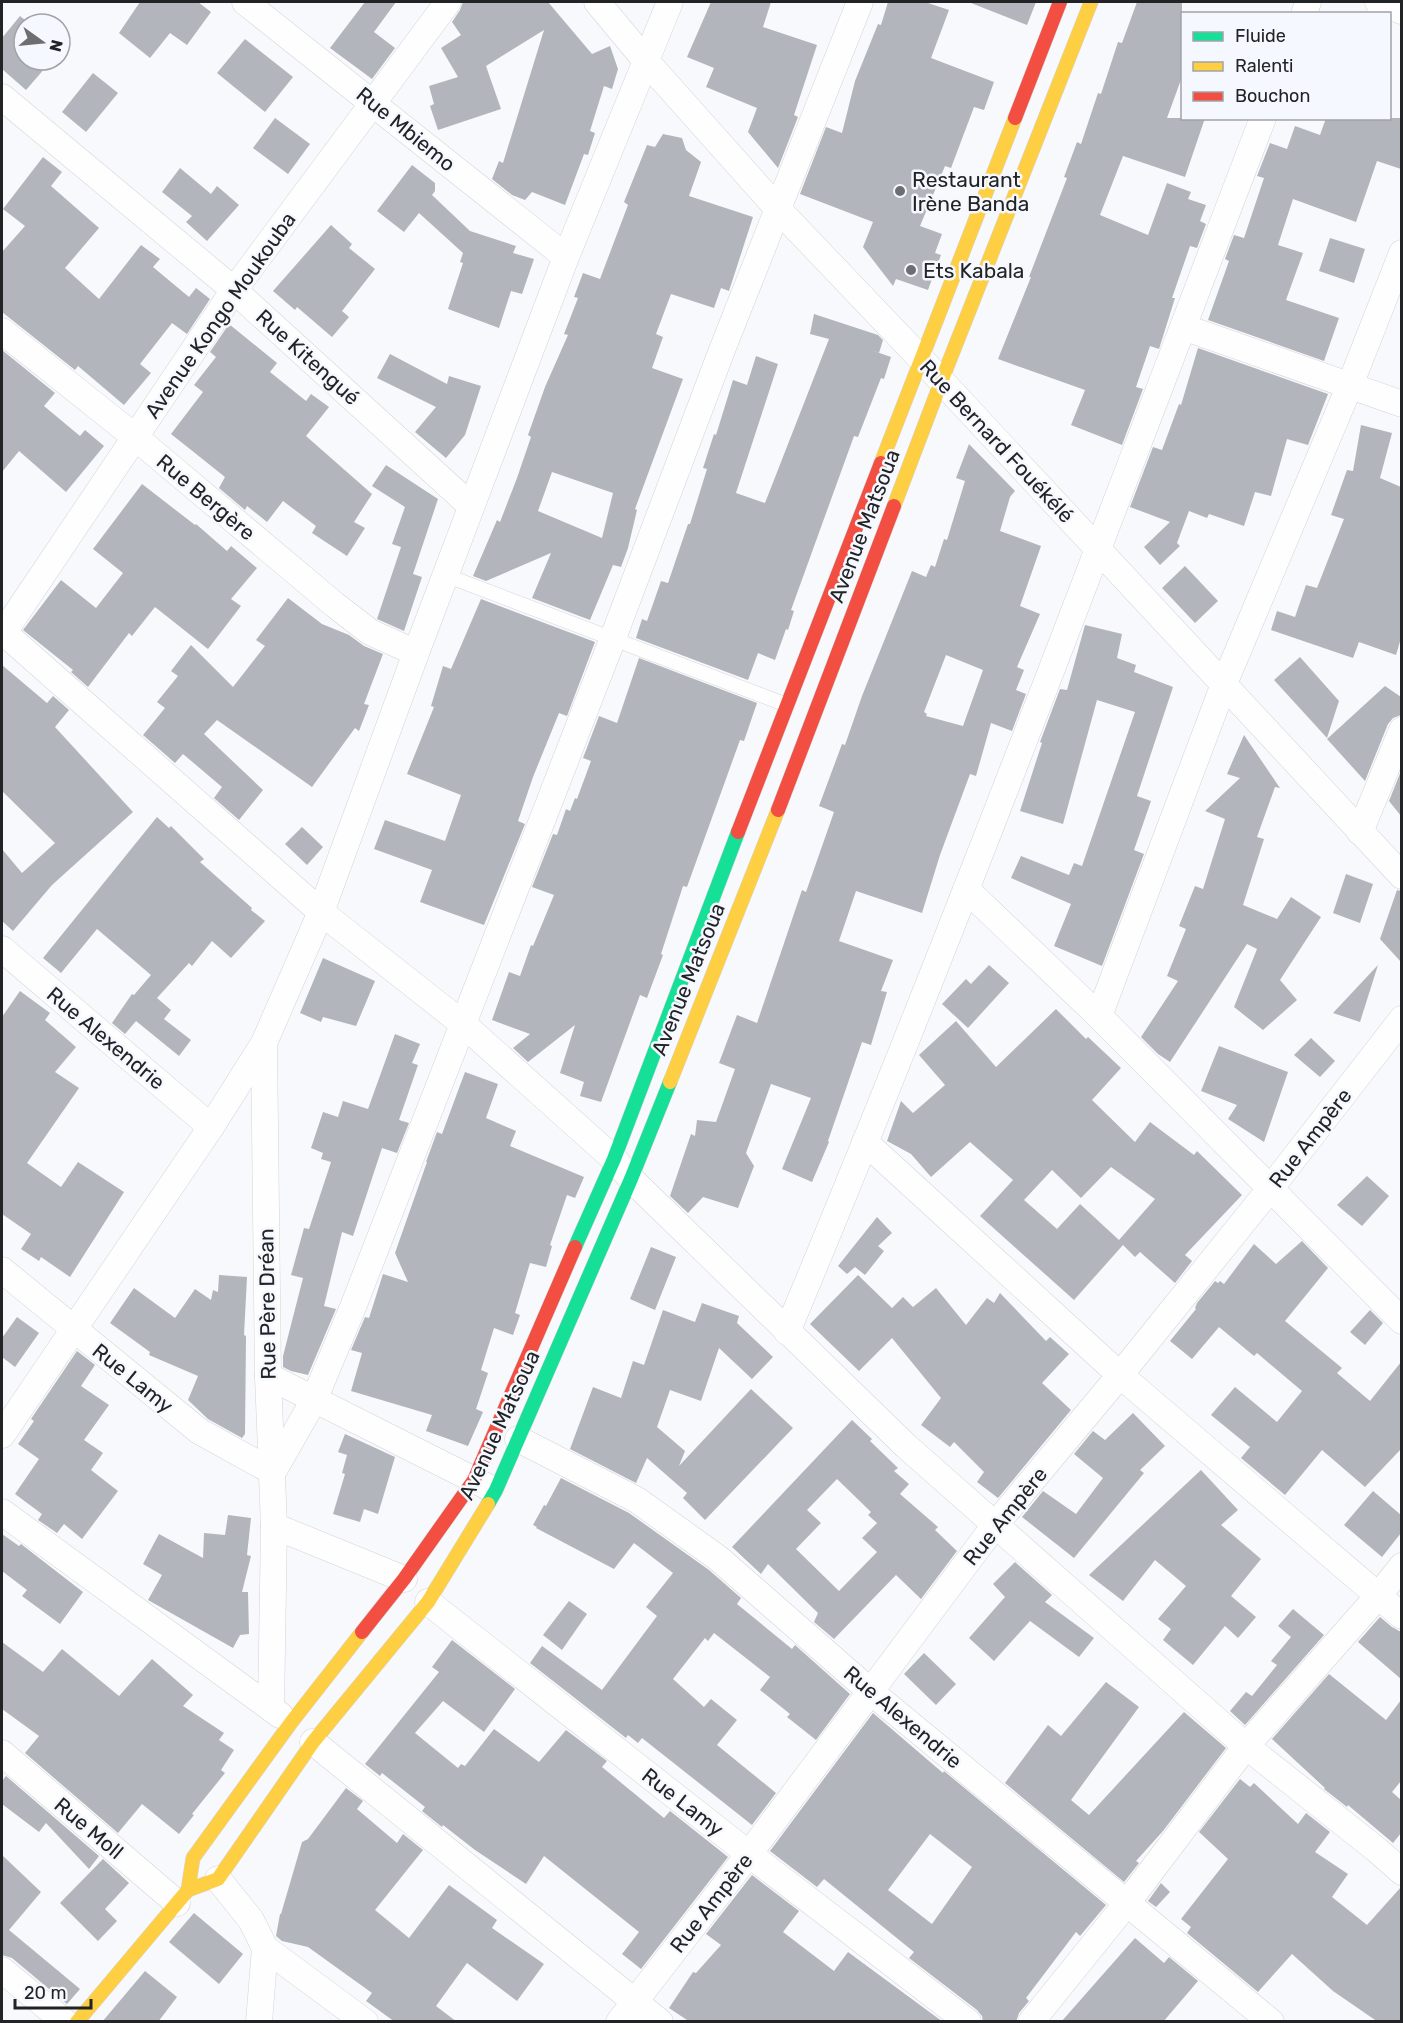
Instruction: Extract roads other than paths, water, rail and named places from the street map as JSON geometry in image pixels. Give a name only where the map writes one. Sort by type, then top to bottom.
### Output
[{"type":"street","name":"Rue Mbiemo","points":[[245,2],[566,257]]},
{"type":"street","name":"Avenue Kongo Moukouba","points":[[2,633],[234,290],[448,2]]},
{"type":"street","name":"Rue Bernard Fouékélé","points":[[597,2],[646,61],[777,208],[922,360],[1401,876]]},
{"type":"street","name":"Rue Père Dréan","points":[[281,1716],[268,1376],[264,1042],[321,912],[445,575],[566,257],[670,2]]},
{"type":"street","points":[[273,1472],[314,1400],[353,1307],[777,208],[860,2]]},
{"type":"street","name":"Avenue Matsoua","points":[[218,1879],[313,1742],[428,1602],[485,1485],[614,1160],[787,705],[1060,2]]},
{"type":"street","name":"Avenue Matsoua","points":[[183,1896],[193,1858],[281,1716],[485,1485],[518,1439],[631,1179],[811,727],[941,382],[1091,2]]},
{"type":"street","points":[[1377,2],[1401,11]]},
{"type":"street","name":"Rue Kitengué","points":[[2,97],[234,290],[471,506]]},
{"type":"street","points":[[787,1332],[866,1142],[966,889],[1262,120]]},
{"type":"street","points":[[1099,1016],[1224,684],[1350,385],[1401,253]]},
{"type":"street","points":[[1183,327],[1401,404]]},
{"type":"street","name":"Rue Bergère","points":[[2,331],[135,437],[370,632],[416,653]]},
{"type":"street","points":[[2,633],[321,912],[463,1024],[614,1160],[787,1332],[906,1446],[1246,1746],[1377,1850],[1401,1872]]},
{"type":"street","points":[[1360,832],[1401,730]]},
{"type":"street","points":[[966,889],[1099,1016],[1401,1321]]},
{"type":"street","name":"Rue Alexendrie","points":[[2,949],[212,1127]]},
{"type":"street","name":"Rue Ampère","points":[[626,2012],[749,1854],[995,1525],[1270,1189],[1401,1019]]},
{"type":"street","points":[[2,1435],[212,1127],[264,1042]]},
{"type":"street","points":[[866,1142],[1120,1375],[1401,1616]]},
{"type":"street","name":"Rue Lamy","points":[[2,1270],[199,1431],[273,1472]]},
{"type":"street","points":[[268,1376],[485,1485]]},
{"type":"street","name":"Rue Alexendrie","points":[[518,1439],[637,1500],[718,1558],[870,1691],[1271,2022]]},
{"type":"street","points":[[2,1512],[281,1716]]},
{"type":"street","points":[[274,1526],[404,1579]]},
{"type":"street","points":[[1031,2022],[1127,1904],[1246,1746],[1378,1596],[1401,1566]]},
{"type":"street","name":"Rue Lamy","points":[[428,1602],[749,1854],[968,2022]]},
{"type":"street","points":[[313,1742],[626,2012],[660,2022]]},
{"type":"street","name":"Rue Moll","points":[[2,1753],[183,1896]]},
{"type":"street","points":[[76,2022],[183,1896],[218,1879],[251,1920],[265,1948],[365,2022]]},
{"type":"street","points":[[259,2022],[265,1948]]},
{"type":"street","points":[[2,1970],[64,2022]]},
{"type":"lane","points":[[445,575],[787,705]]},
{"type":"place","name":"Restaurant Irène Banda","points":[[900,191]]},
{"type":"place","name":"Ets Kabala","points":[[911,270]]}]
